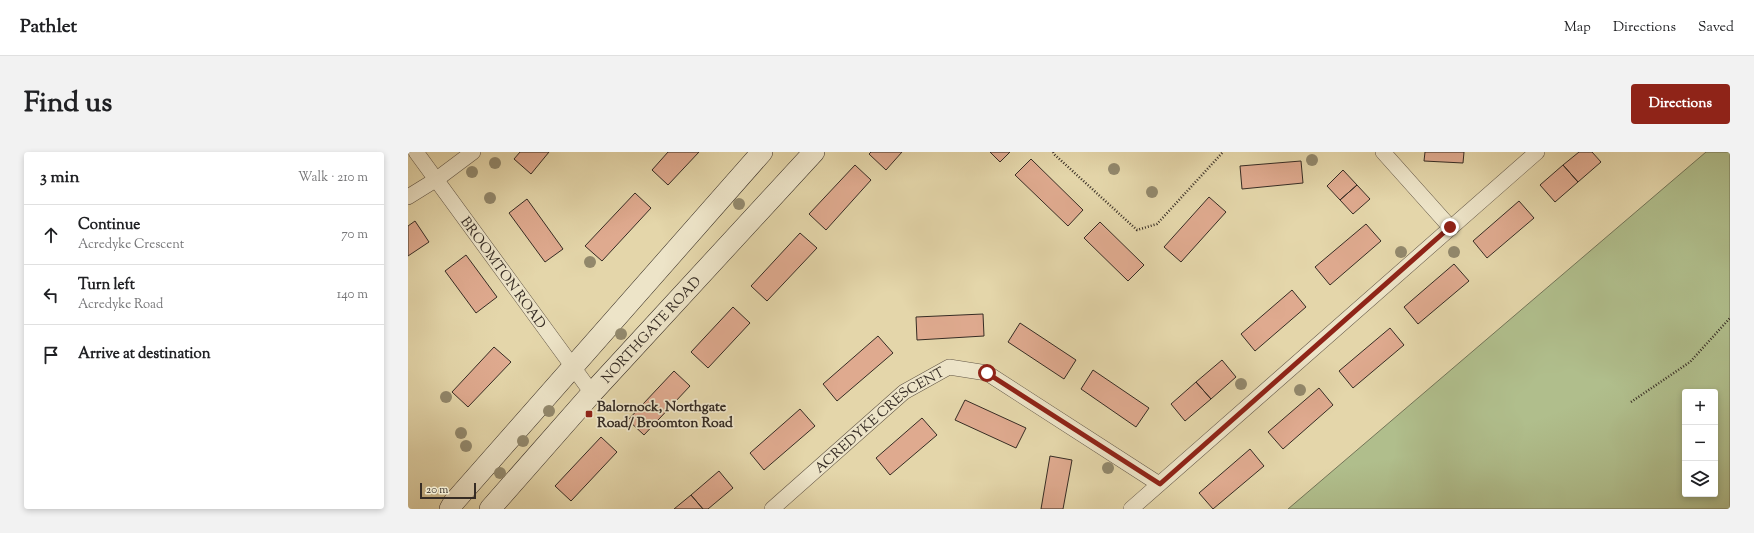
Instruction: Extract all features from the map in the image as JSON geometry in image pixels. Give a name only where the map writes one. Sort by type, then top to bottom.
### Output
[{"type":"street","name":"BROOMTON ROAD","points":[[416,152],[574,366],[592,393]]},
{"type":"street","points":[[408,197],[436,180],[474,152]]},
{"type":"street","points":[[450,509],[454,502],[762,152]]},
{"type":"street","name":"NORTHGATE ROAD","points":[[490,509],[592,393],[814,152]]},
{"type":"street","points":[[1383,152],[1450,227]]},
{"type":"street","points":[[1131,509],[1537,152]]},
{"type":"street","name":"ACREDYKE CRESCENT","points":[[772,509],[904,392],[949,367],[987,373],[1160,484]]},
{"type":"path","points":[[1053,152],[1137,230],[1157,224],[1223,152]]},
{"type":"path","points":[[1631,402],[1690,362],[1730,318]]},
{"type":"green space","points":[[1706,152],[1730,152],[1730,509],[1288,509]]},
{"type":"building","points":[[520,152],[549,152],[531,174],[514,159]]},
{"type":"building","points":[[668,152],[699,152],[668,185],[652,170]]},
{"type":"building","points":[[871,152],[902,152],[886,170],[869,154]]},
{"type":"building","points":[[990,152],[1010,152],[1000,162]]},
{"type":"building","points":[[1425,152],[1464,152],[1463,163],[1424,161]]},
{"type":"building","points":[[1579,152],[1592,152],[1601,162],[1578,182],[1563,165]]},
{"type":"building","points":[[1031,159],[1083,210],[1068,226],[1015,175]]},
{"type":"building","points":[[1301,161],[1303,183],[1242,189],[1240,166]]},
{"type":"building","points":[[855,165],[871,180],[826,230],[809,214]]},
{"type":"building","points":[[1563,165],[1578,182],[1555,202],[1540,185]]},
{"type":"building","points":[[1343,170],[1357,185],[1340,200],[1327,186]]},
{"type":"building","points":[[1357,185],[1370,199],[1353,214],[1340,200]]},
{"type":"building","points":[[635,193],[651,208],[602,261],[585,246]]},
{"type":"building","points":[[1209,197],[1226,212],[1181,262],[1164,247]]},
{"type":"building","points":[[527,199],[563,249],[545,262],[509,213]]},
{"type":"building","points":[[1519,201],[1534,218],[1487,258],[1473,241]]},
{"type":"building","points":[[415,221],[429,242],[408,256],[408,226]]},
{"type":"building","points":[[1100,222],[1144,265],[1128,281],[1084,238]]},
{"type":"building","points":[[1366,224],[1381,241],[1330,285],[1315,267]]},
{"type":"building","points":[[800,233],[817,248],[767,301],[751,286]]},
{"type":"building","points":[[466,255],[497,297],[476,313],[445,271]]},
{"type":"building","points":[[1454,264],[1469,281],[1418,324],[1404,307]]},
{"type":"building","points":[[1292,290],[1306,307],[1255,351],[1241,334]]},
{"type":"building","points":[[733,307],[750,323],[708,368],[691,352]]},
{"type":"building","points":[[983,314],[984,336],[917,340],[916,317]]},
{"type":"building","points":[[1020,323],[1076,360],[1064,379],[1008,342]]},
{"type":"building","points":[[1390,328],[1404,345],[1353,388],[1339,371]]},
{"type":"building","points":[[878,336],[893,353],[837,401],[823,384]]},
{"type":"building","points":[[494,347],[511,362],[468,407],[452,392]]},
{"type":"building","points":[[1222,360],[1236,377],[1211,399],[1196,382]]},
{"type":"building","points":[[1093,370],[1149,408],[1136,427],[1081,389]]},
{"type":"building","points":[[674,371],[690,386],[644,435],[628,420]]},
{"type":"building","points":[[1196,382],[1211,399],[1185,421],[1171,404]]},
{"type":"building","points":[[1319,388],[1333,405],[1283,449],[1268,432]]},
{"type":"building","points":[[965,400],[1026,428],[1016,448],[955,420]]},
{"type":"building","points":[[800,409],[815,426],[764,470],[750,453]]},
{"type":"building","points":[[922,418],[937,435],[890,475],[876,458]]},
{"type":"building","points":[[601,437],[617,452],[571,501],[555,486]]},
{"type":"building","points":[[1250,449],[1264,466],[1213,509],[1199,493]]},
{"type":"building","points":[[1050,456],[1072,460],[1063,509],[1041,509]]},
{"type":"building","points":[[719,471],[733,488],[708,509],[703,509],[691,495]]},
{"type":"building","points":[[691,495],[703,509],[674,509]]},
{"type":"place","name":"Balornock, Northgate Road/ Broomton Road","points":[[589,414]]},
{"type":"route","points":[[987,373],[1160,484],[1450,227]]}]
